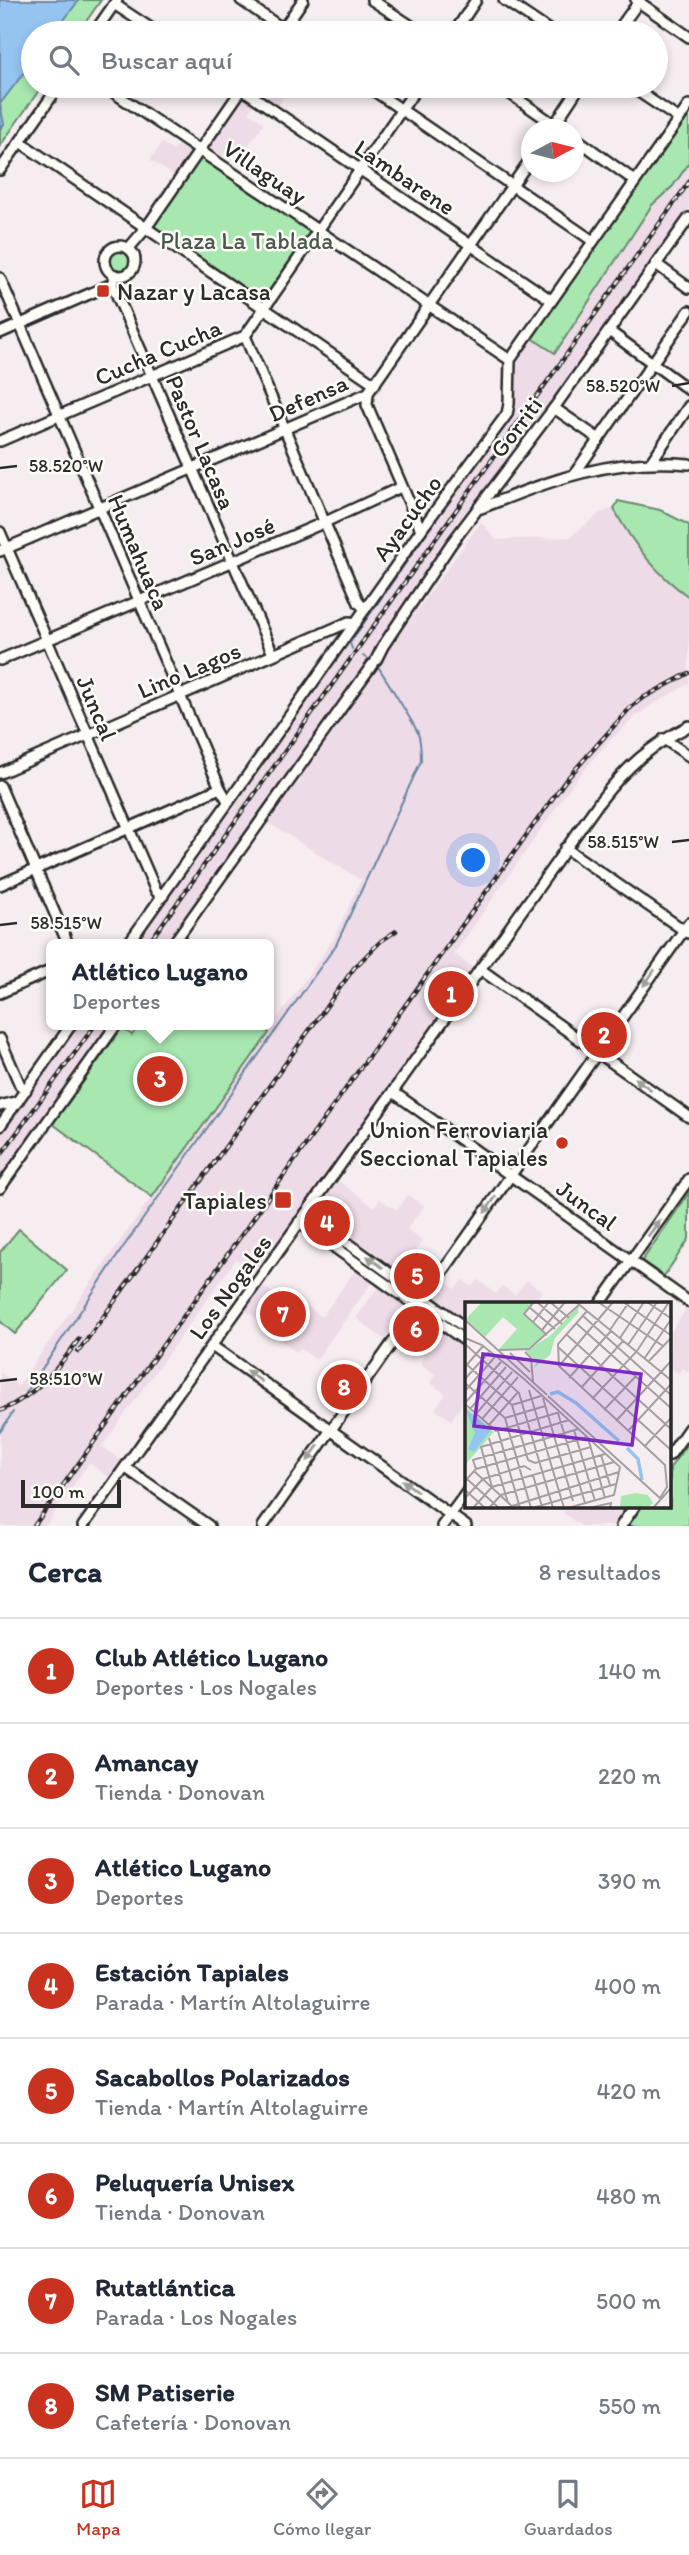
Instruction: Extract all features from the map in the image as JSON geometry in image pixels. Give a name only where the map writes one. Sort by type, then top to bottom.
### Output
[{"type":"street","points":[[241,0],[269,21]]},
{"type":"street","points":[[291,21],[303,0]]},
{"type":"street","points":[[372,0],[404,21]]},
{"type":"street","points":[[462,21],[476,0]]},
{"type":"street","points":[[504,0],[535,21]]},
{"type":"street","points":[[624,21],[638,1],[666,21]]},
{"type":"street","points":[[103,21],[116,2],[142,21]]},
{"type":"street","points":[[668,22],[689,37]]},
{"type":"street","points":[[0,170],[51,98]]},
{"type":"street","name":"Villaguay","points":[[121,98],[510,360]]},
{"type":"street","points":[[129,248],[146,228],[234,98]]},
{"type":"street","name":"Lambarene","points":[[257,98],[551,300]]},
{"type":"street","points":[[384,98],[593,241]]},
{"type":"street","name":"Cucha Cucha","points":[[0,441],[245,336],[410,98]]},
{"type":"street","points":[[515,98],[544,119]]},
{"type":"street","points":[[561,119],[573,98]]},
{"type":"street","points":[[648,98],[679,119]]},
{"type":"street","points":[[510,360],[689,105]]},
{"type":"street","points":[[20,142],[375,384]]},
{"type":"street","points":[[584,145],[635,181]]},
{"type":"street","name":"Defensa","points":[[3,550],[368,393],[521,172]]},
{"type":"street","name":"Gorriti","points":[[177,939],[374,663],[451,544],[554,408],[689,218]]},
{"type":"street","points":[[0,333],[126,275],[134,268],[135,258],[129,248],[117,246],[106,255],[108,269],[114,279]]},
{"type":"street","points":[[656,264],[689,288]]},
{"type":"street","name":"Humahuaca","points":[[0,278],[179,695],[228,801]]},
{"type":"street","name":"Pastor Lacasa","points":[[114,279],[152,376],[273,654]]},
{"type":"street","points":[[575,473],[689,311]]},
{"type":"street","points":[[609,331],[689,390]]},
{"type":"street","points":[[245,336],[323,523],[359,603],[365,609]]},
{"type":"street","name":"Ayacucho","points":[[132,939],[421,530],[507,414],[510,360]]},
{"type":"street","points":[[368,393],[367,405],[421,530]]},
{"type":"street","points":[[651,462],[689,405]]},
{"type":"street","points":[[554,408],[599,439]]},
{"type":"street","points":[[479,509],[575,473],[651,462],[689,464]]},
{"type":"street","name":"San José","points":[[0,660],[323,523],[401,487]]},
{"type":"street","name":"Juncal","points":[[0,532],[3,550],[47,640],[156,891],[163,896]]},
{"type":"street","name":"Lino Lagos","points":[[0,773],[273,654],[349,622],[356,622]]},
{"type":"street","name":"Los Nogales","points":[[83,1526],[565,848],[623,772],[664,739],[689,726]]},
{"type":"street","points":[[664,739],[689,756]]},
{"type":"street","points":[[0,786],[66,939]]},
{"type":"street","points":[[0,885],[220,788]]},
{"type":"street","points":[[263,1526],[687,929],[565,848]]},
{"type":"street","points":[[480,969],[689,1117]]},
{"type":"street","points":[[0,993],[46,972]]},
{"type":"street","points":[[0,1126],[68,1030]]},
{"type":"street","points":[[0,1188],[112,1030]]},
{"type":"street","points":[[0,1039],[20,1085],[26,1090]]},
{"type":"street","name":"Juncal","points":[[393,1092],[689,1302]]},
{"type":"street","points":[[0,1106],[18,1101]]},
{"type":"street","points":[[601,1302],[689,1179]]},
{"type":"street","points":[[306,1213],[421,1302],[465,1340]]},
{"type":"street","points":[[299,1222],[465,1328]]},
{"type":"street","points":[[212,1346],[466,1526]]},
{"type":"street","points":[[672,1452],[689,1428]]},
{"type":"street","points":[[126,1468],[209,1526]]},
{"type":"street","points":[[442,1526],[465,1495]]},
{"type":"street","points":[[621,1526],[633,1508]]},
{"type":"shaded area","points":[[241,98],[248,98],[255,103],[249,112],[264,123],[241,156],[228,148],[220,160],[206,150],[206,146]]},
{"type":"shaded area","points":[[259,98],[283,98],[275,109]]},
{"type":"shaded area","points":[[180,141],[193,153],[176,177],[150,160],[162,143],[173,151]]},
{"type":"shaded area","points":[[689,163],[689,210],[172,939],[137,939],[516,409],[514,364],[530,337],[555,353],[652,204],[673,186]]},
{"type":"shaded area","points":[[614,509],[642,554],[658,572],[689,597],[689,684],[635,717],[606,744],[571,786],[454,954],[475,969],[256,1273],[236,1259],[102,1446],[123,1462],[111,1479],[89,1463],[45,1526],[0,1526],[0,1372],[18,1386],[269,1030],[274,1030],[274,1024],[333,940],[361,880],[265,821],[481,522],[496,540],[570,537],[600,513]]},
{"type":"shaded area","points":[[72,1030],[107,1030],[0,1182],[0,1132]]},
{"type":"shaded area","points":[[333,1177],[374,1207],[380,1199],[397,1210],[408,1195],[424,1206],[407,1229],[422,1241],[416,1250],[424,1256],[417,1265],[434,1277],[425,1289],[421,1290],[312,1213],[312,1208]]},
{"type":"shaded area","points":[[356,1269],[373,1281],[316,1360],[300,1348],[296,1352],[280,1340],[282,1337],[245,1310],[263,1286],[291,1307],[297,1299],[322,1317]]},
{"type":"shaded area","points":[[440,1278],[455,1289],[462,1280],[472,1287],[478,1280],[496,1294],[502,1286],[515,1295],[527,1280],[542,1291],[535,1302],[465,1302],[465,1323],[431,1299],[430,1295]]},
{"type":"shaded area","points":[[378,1287],[404,1305],[405,1309],[384,1339],[356,1318]]},
{"type":"shaded area","points":[[686,1309],[689,1311],[689,1372],[682,1368],[678,1373],[672,1368],[672,1330]]},
{"type":"shaded area","points":[[420,1313],[465,1344],[465,1400],[451,1420],[435,1409],[446,1394],[430,1383],[435,1374],[420,1363],[424,1356],[410,1346],[416,1338],[406,1330]]},
{"type":"shaded area","points":[[567,1508],[628,1508],[615,1526],[581,1526],[563,1513]]},
{"type":"green space","points":[[0,0],[101,0],[86,21],[21,21],[21,98],[34,98],[0,146]]},
{"type":"green space","points":[[689,108],[689,163],[673,186],[652,205],[555,353],[530,337]]},
{"type":"green space","name":"Plaza La Tablada","points":[[201,158],[310,232],[263,299],[258,299],[154,228],[153,225],[196,160]]},
{"type":"green space","points":[[121,248],[130,251],[133,260],[130,269],[121,272],[112,269],[109,260],[112,251]]},
{"type":"green space","points":[[618,501],[660,510],[689,525],[689,597],[666,579],[637,547],[614,509]]},
{"type":"green space","points":[[121,1030],[132,1035],[136,1030],[265,1030],[269,1033],[152,1197],[53,1124]]},
{"type":"green space","points":[[689,1193],[689,1239],[664,1276],[642,1261]]},
{"type":"green space","points":[[19,1229],[67,1270],[15,1334],[0,1321],[0,1252]]},
{"type":"green space","points":[[689,1441],[689,1526],[628,1526],[641,1508],[672,1508],[672,1465]]},
{"type":"water","points":[[0,0],[79,0],[63,21],[21,21],[21,77],[0,104]]},
{"type":"water","points":[[0,104],[4,124],[0,130]]},
{"type":"waterway","points":[[352,649],[350,643],[435,521]]},
{"type":"waterway","points":[[363,656],[371,661]]},
{"type":"waterway","points":[[26,1393],[124,1246],[336,945],[421,761],[418,733],[376,664]]},
{"type":"waterway","points":[[0,1432],[13,1412]]},
{"type":"railway","points":[[152,939],[689,182]]},
{"type":"railway","points":[[34,1526],[565,781],[629,709],[641,699],[689,673]]},
{"type":"railway","points":[[78,1352],[354,968],[381,941],[396,931]]},
{"type":"railway","points":[[0,1156],[91,1030]]},
{"type":"railway","points":[[0,1411],[13,1405],[45,1381],[79,1339]]},
{"type":"place","name":"Nazar y Lacasa","points":[[103,291]]},
{"type":"place","name":"Club Atlético Lugano","points":[[451,994]]},
{"type":"place","name":"Amancay","points":[[604,1035]]},
{"type":"place","name":"Atlético Lugano","points":[[160,1079]]},
{"type":"place","name":"Union Ferroviaria Seccional Tapiales","points":[[562,1143]]},
{"type":"place","name":"Tapiales","points":[[283,1200]]},
{"type":"place","name":"Estación Tapiales","points":[[327,1223]]},
{"type":"place","name":"Sacabollos Polarizados","points":[[417,1276]]},
{"type":"place","name":"Rutatlántica","points":[[283,1314]]},
{"type":"place","name":"Peluquería Unisex","points":[[416,1329]]},
{"type":"place","name":"SM Patiserie","points":[[344,1387]]}]
